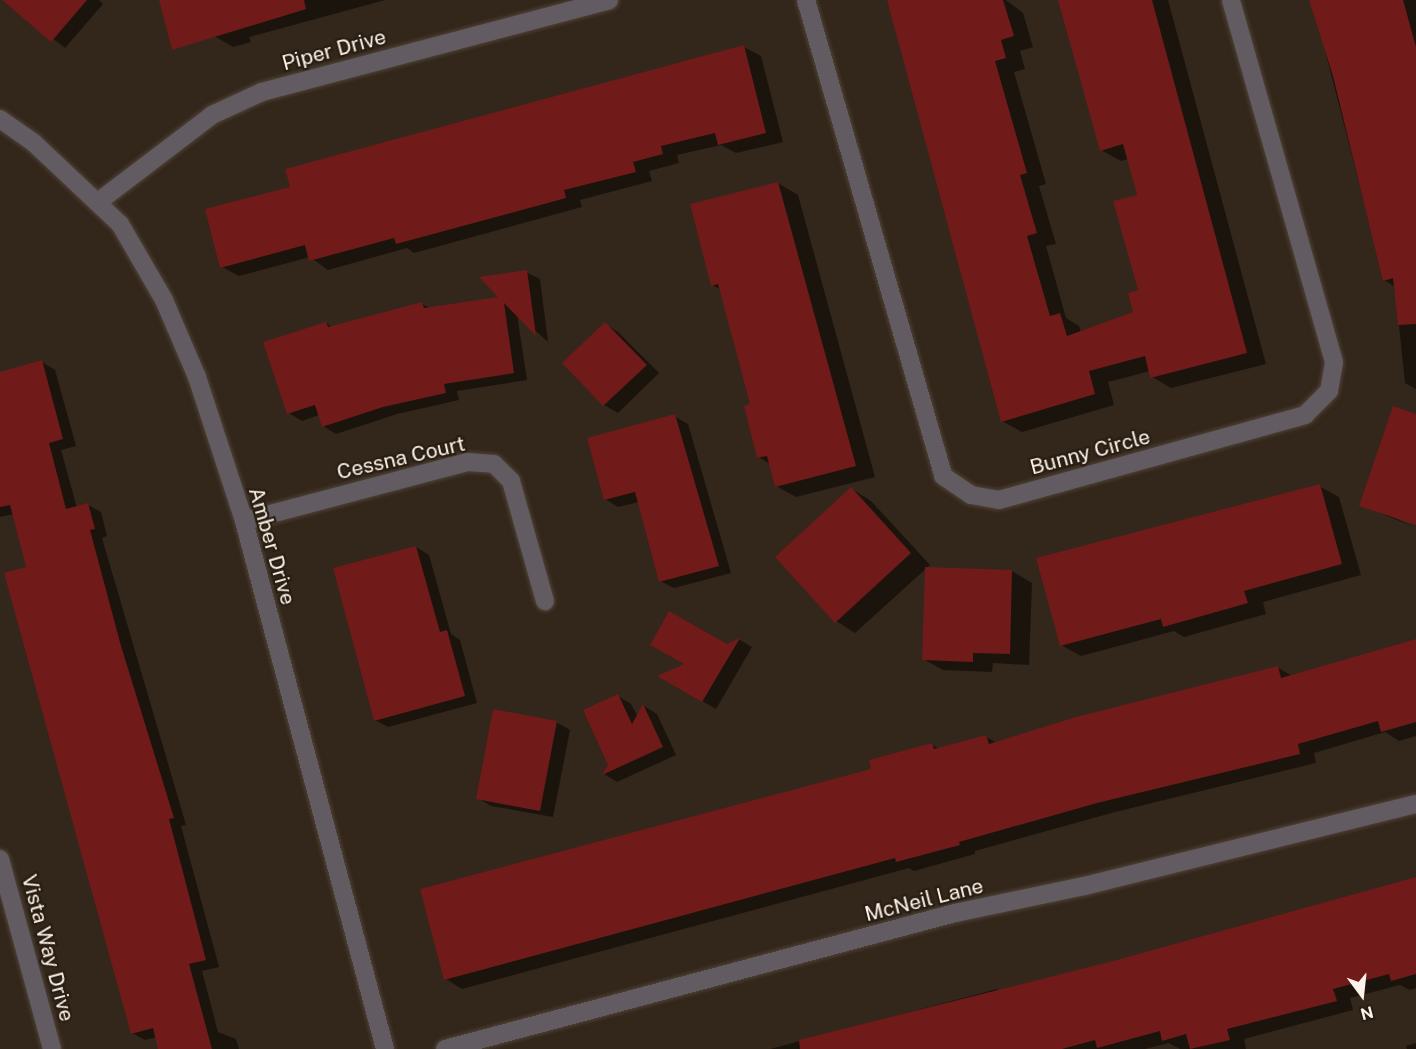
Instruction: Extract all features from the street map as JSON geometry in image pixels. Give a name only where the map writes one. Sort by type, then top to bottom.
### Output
[{"type":"street","name":"Piper Drive","points":[[98,202],[213,115],[262,92],[609,0]]},
{"type":"street","name":"Bunny Circle","points":[[806,0],[943,477],[971,495],[999,500],[1305,415],[1329,391],[1334,362],[1231,0]]},
{"type":"street","name":"Amber Drive","points":[[0,119],[34,143],[120,224],[164,300],[197,377],[244,521],[385,1049]]},
{"type":"street","name":"Cessna Court","points":[[244,521],[467,462],[494,464],[511,481],[545,601]]},
{"type":"street","name":"McNeil Lane","points":[[445,1049],[955,913],[1084,886],[1416,804]]},
{"type":"street","name":"Vista Way Drive","points":[[0,859],[52,1049]]},
{"type":"building","points":[[2,0],[87,0],[51,42]]},
{"type":"building","points":[[159,0],[304,0],[306,9],[172,50]]},
{"type":"building","points":[[887,0],[1003,0],[1014,36],[1001,40],[1006,58],[995,61],[1027,173],[1020,175],[1037,233],[1027,236],[1050,316],[1060,313],[1067,336],[1133,312],[1128,293],[1138,290],[1113,201],[1137,195],[1123,144],[1100,151],[1058,0],[1152,0],[1247,353],[1150,378],[1145,356],[1089,371],[1095,394],[1001,422]]},
{"type":"building","points":[[1309,0],[1403,0],[1416,47],[1416,324],[1398,325],[1393,278],[1383,281],[1333,76]]},
{"type":"building","points":[[744,45],[766,133],[718,145],[715,133],[661,146],[663,154],[633,162],[636,172],[564,190],[566,198],[396,244],[394,238],[309,261],[305,245],[220,268],[205,209],[290,187],[285,169]]},
{"type":"building","points":[[778,182],[856,466],[775,487],[767,456],[757,458],[744,406],[750,404],[718,284],[711,286],[690,204]]},
{"type":"building","points":[[527,270],[536,336],[504,303],[514,373],[444,384],[446,393],[383,407],[322,427],[315,405],[287,414],[263,342],[326,322],[328,327],[422,302],[424,308],[498,297],[479,277]]},
{"type":"building","points":[[605,322],[647,365],[603,406],[562,363]]},
{"type":"building","points":[[42,360],[63,439],[49,443],[66,509],[88,503],[95,529],[90,530],[121,646],[174,818],[169,819],[206,960],[189,964],[212,1049],[158,1049],[153,1028],[131,1034],[4,573],[26,567],[10,505],[0,507],[0,372]]},
{"type":"building","points":[[1393,406],[1416,414],[1416,525],[1359,506]]},
{"type":"building","points":[[675,414],[719,566],[659,582],[635,492],[604,500],[587,438]]},
{"type":"building","points":[[1320,484],[1342,564],[1244,591],[1248,603],[1163,627],[1161,619],[1060,646],[1036,558]]},
{"type":"building","points":[[851,487],[911,553],[835,623],[775,557]]},
{"type":"building","points":[[416,546],[440,632],[447,630],[465,696],[374,721],[333,568]]},
{"type":"building","points":[[925,567],[1012,570],[1010,654],[973,653],[973,662],[922,660]]},
{"type":"building","points":[[669,611],[727,644],[740,638],[702,702],[657,676],[684,664],[650,645]]},
{"type":"building","points":[[1416,639],[1416,722],[1381,732],[1378,721],[1298,744],[1300,754],[1097,803],[959,842],[960,845],[896,862],[895,858],[444,980],[420,889],[871,769],[869,760],[932,743],[934,749],[986,735],[989,744],[1076,717],[1278,666],[1281,678]]},
{"type":"building","points":[[618,694],[632,724],[643,704],[663,747],[602,775],[608,765],[583,710]]},
{"type":"building","points":[[493,709],[557,721],[540,811],[476,799]]},
{"type":"building","points":[[1416,877],[1416,974],[1391,981],[1389,974],[1333,989],[1337,1001],[1227,1029],[1230,1040],[1190,1049],[1186,1034],[1162,1041],[1160,1031],[1097,1048],[1095,1040],[1062,1049],[800,1049],[799,1040],[1113,961]]}]
